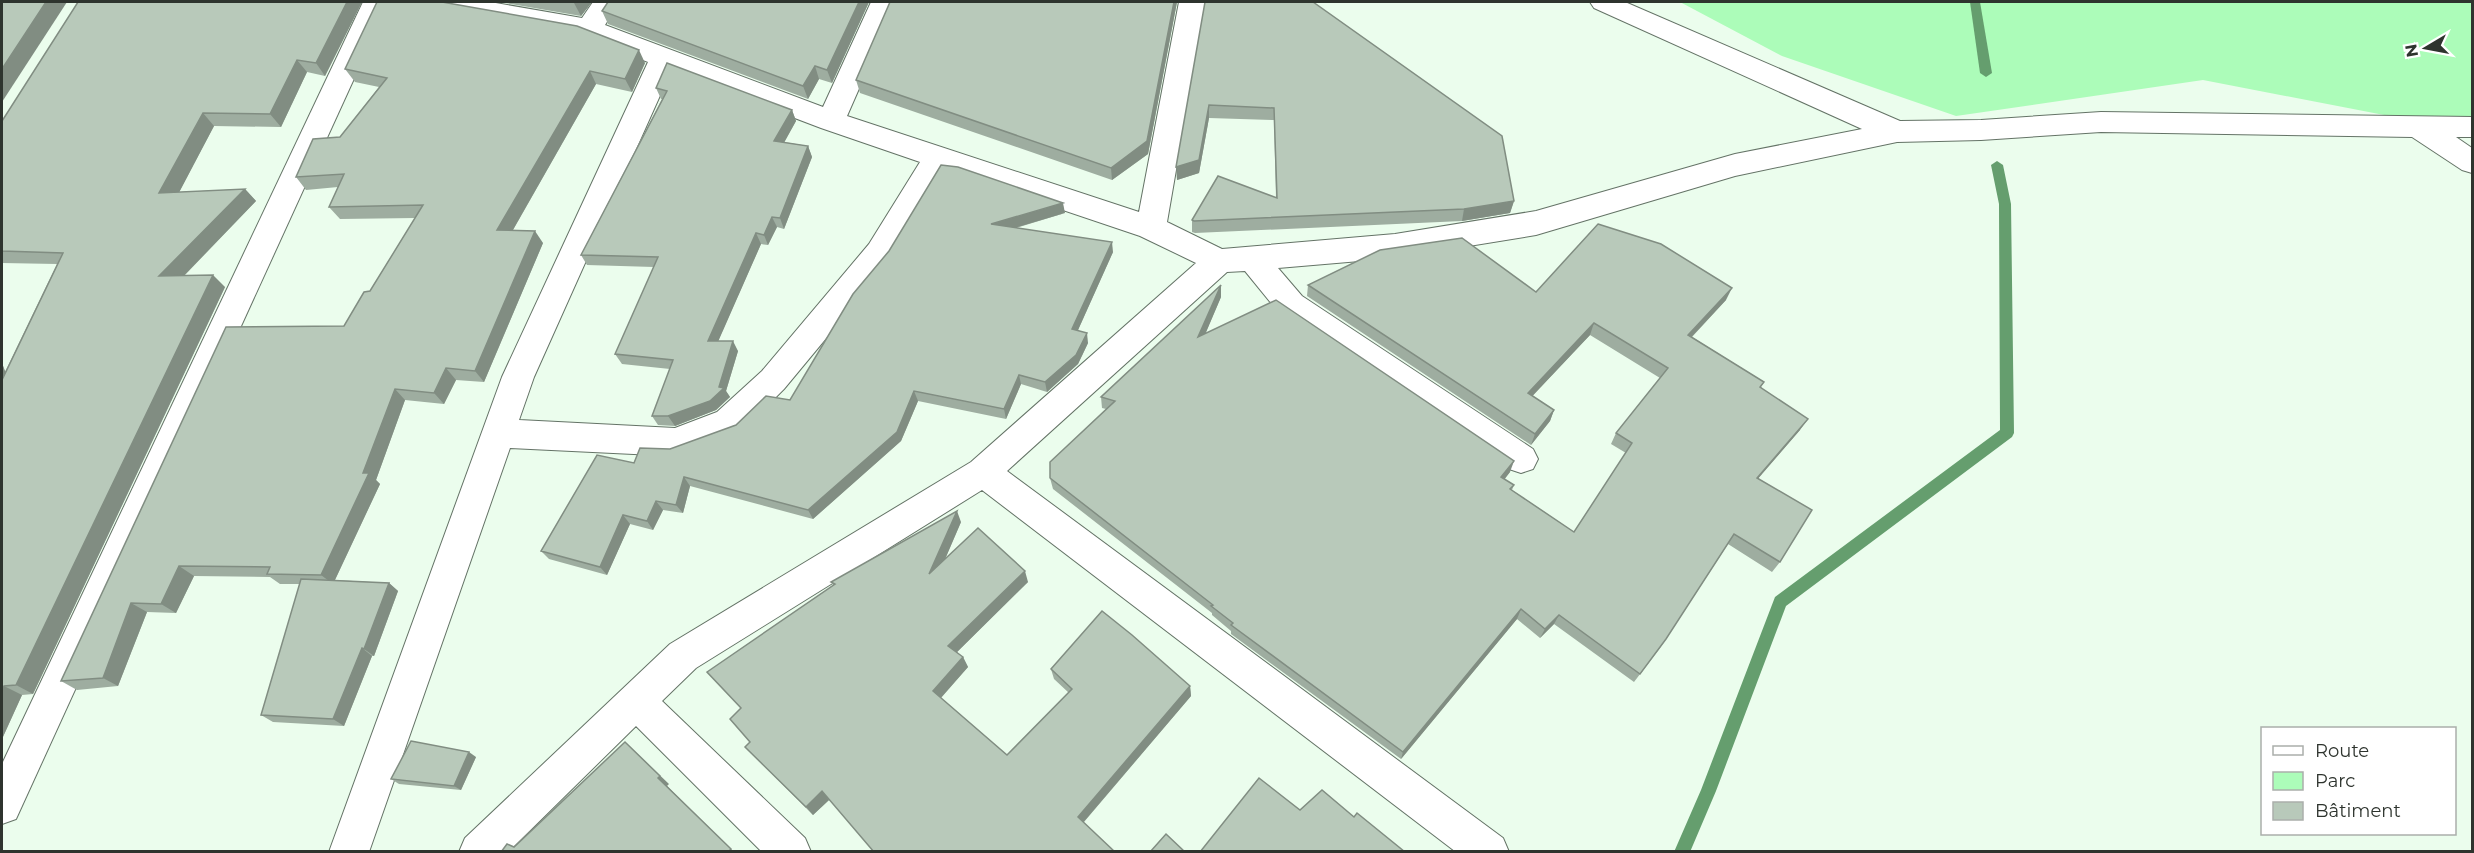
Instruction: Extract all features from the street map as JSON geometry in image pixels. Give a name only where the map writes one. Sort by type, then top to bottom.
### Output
[{"type":"street","points":[[2,805],[376,2]]},
{"type":"street","points":[[444,2],[589,29],[831,121],[1150,228],[1220,261],[1395,246],[1536,223],[1735,165],[1897,132],[1982,130],[2101,122],[2472,127]]},
{"type":"street","points":[[589,29],[606,2]]},
{"type":"street","points":[[831,121],[884,2]]},
{"type":"street","points":[[1150,228],[1192,2]]},
{"type":"street","points":[[1604,2],[1667,32],[1897,132]]},
{"type":"street","points":[[349,852],[518,377],[663,59]]},
{"type":"street","points":[[2417,126],[2472,162]]},
{"type":"street","points":[[499,433],[675,442],[729,422],[773,380],[880,252],[938,156]]},
{"type":"street","points":[[1252,258],[1291,304],[1521,459]]},
{"type":"street","points":[[479,852],[683,656],[983,472],[1220,261]]},
{"type":"street","points":[[983,472],[1489,852]]},
{"type":"street","points":[[636,701],[791,852]]},
{"type":"green space","points":[[1680,2],[2472,2],[2472,132],[2203,80],[1956,116],[1782,56]]},
{"type":"building","points":[[2,2],[46,2],[2,69]]},
{"type":"building","points":[[78,2],[347,2],[316,63],[297,60],[270,114],[203,113],[159,193],[245,189],[159,276],[213,275],[16,685],[4,686],[2,692],[2,380],[63,253],[2,251],[2,121]]},
{"type":"building","points":[[377,2],[442,2],[577,26],[639,50],[625,79],[590,71],[497,230],[535,231],[475,371],[446,368],[434,393],[395,389],[363,473],[369,473],[321,575],[267,574],[270,567],[179,566],[161,604],[131,603],[103,678],[61,681],[226,327],[344,326],[364,292],[370,291],[423,205],[329,207],[344,174],[296,177],[313,139],[340,137],[387,78],[345,69]]},
{"type":"building","points":[[608,2],[859,2],[827,70],[815,66],[803,86],[602,11]]},
{"type":"building","points":[[890,2],[1174,2],[1147,141],[1111,168],[856,80]]},
{"type":"building","points":[[1205,2],[1313,2],[1502,136],[1514,201],[1464,209],[1192,220],[1218,176],[1277,198],[1274,108],[1209,105],[1199,160],[1176,167]]},
{"type":"building","points":[[667,63],[792,110],[774,141],[808,146],[780,218],[772,217],[764,235],[756,233],[708,341],[733,341],[719,387],[724,388],[710,401],[668,416],[652,416],[673,360],[615,354],[658,257],[581,255],[667,91],[656,88]]},
{"type":"building","points":[[941,165],[958,167],[1063,203],[991,224],[1112,242],[1072,329],[1087,333],[1076,355],[1045,382],[1019,375],[1004,409],[914,391],[897,432],[808,510],[684,477],[676,505],[656,501],[647,521],[623,515],[600,567],[541,551],[597,455],[634,463],[640,448],[670,449],[736,425],[766,396],[790,400],[853,294],[889,251]]},
{"type":"building","points":[[1598,224],[1661,244],[1732,288],[1688,335],[1764,382],[1760,387],[1808,419],[1757,478],[1812,510],[1780,562],[1734,534],[1666,639],[1640,674],[1559,615],[1545,629],[1521,609],[1403,752],[1231,625],[1233,623],[1211,606],[1213,605],[1050,478],[1050,462],[1115,401],[1101,397],[1221,285],[1198,337],[1276,300],[1514,461],[1501,477],[1514,485],[1510,489],[1574,532],[1632,443],[1616,433],[1668,368],[1594,323],[1528,393],[1554,410],[1535,434],[1308,285],[1380,250],[1462,238],[1536,292]]},
{"type":"building","points":[[957,511],[929,574],[978,528],[1025,571],[948,646],[963,657],[933,691],[1007,755],[1072,689],[1051,669],[1102,611],[1190,686],[1078,817],[1115,852],[874,852],[822,791],[806,807],[745,747],[750,742],[730,719],[741,708],[707,672],[835,584],[831,582]]},
{"type":"building","points":[[301,579],[389,583],[364,649],[362,648],[333,719],[261,715]]},
{"type":"building","points":[[411,741],[469,752],[454,786],[391,779]]},
{"type":"building","points":[[625,742],[660,776],[658,778],[731,849],[728,852],[501,852],[507,844],[514,847]]},
{"type":"building","points":[[1259,778],[1300,810],[1322,790],[1354,817],[1357,813],[1405,852],[1200,852]]},
{"type":"building","points":[[1166,834],[1185,852],[1150,852]]},
{"type":"waterway","points":[[1975,2],[1986,73]]},
{"type":"waterway","points":[[1682,852],[1708,791],[1780,602],[2007,433],[2005,204],[1997,165]]}]
